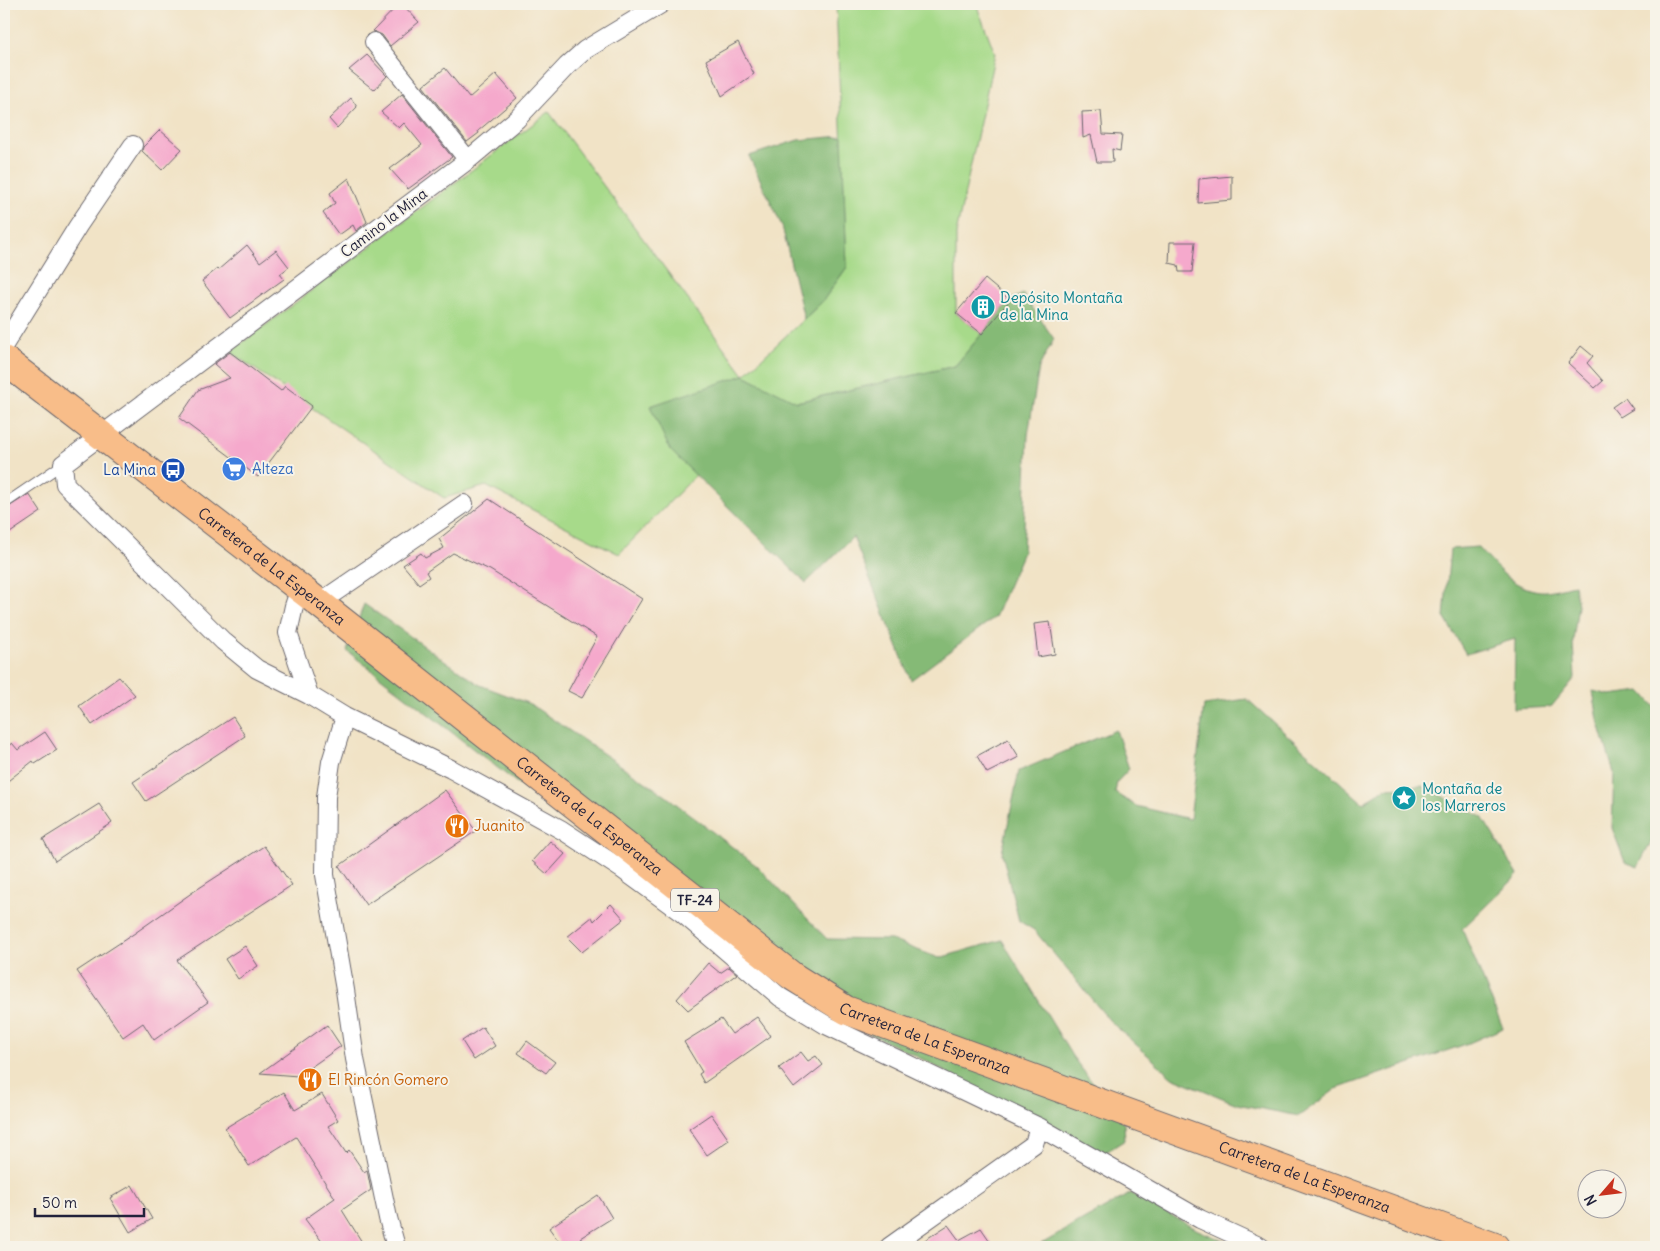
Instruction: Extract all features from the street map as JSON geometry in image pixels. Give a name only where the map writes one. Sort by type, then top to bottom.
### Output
[{"type":"main road","name":"Carretera de La Esperanza","points":[[4,360],[101,437],[309,596],[792,976],[846,1010],[1491,1247]]},
{"type":"street","name":"Camino la Mina","points":[[63,464],[468,160],[517,119],[567,66],[585,50],[661,4]]},
{"type":"street","points":[[374,42],[468,160]]},
{"type":"street","points":[[4,345],[78,226],[133,145]]},
{"type":"street","points":[[63,464],[65,484],[223,641],[257,669],[345,717],[450,769],[562,830],[623,870],[682,913],[780,997],[826,1025],[1038,1127],[1200,1219],[1262,1247]]},
{"type":"street","points":[[309,696],[288,633],[294,606],[464,504]]},
{"type":"street","points":[[345,717],[331,762],[326,797],[325,875],[355,1059],[388,1218],[396,1247]]},
{"type":"street","points":[[890,1247],[1034,1144],[1038,1127]]},
{"type":"lane","points":[[4,504],[63,464]]},
{"type":"green space","points":[[836,4],[976,4],[995,53],[956,234],[956,313],[982,334],[955,366],[796,402],[744,375],[822,302],[847,267]]},
{"type":"green space","points":[[549,112],[744,375],[670,450],[696,475],[619,554],[486,486],[444,498],[230,352]]},
{"type":"green space","points":[[842,136],[847,267],[822,302],[804,319],[782,226],[749,156],[798,140]]},
{"type":"green space","points":[[1023,294],[1054,339],[1039,367],[1028,435],[1023,552],[995,617],[911,680],[853,537],[806,583],[670,450],[650,406],[744,375],[797,402],[955,366],[1010,300]]},
{"type":"green space","points":[[1478,547],[1505,575],[1521,586],[1544,591],[1574,585],[1578,605],[1573,641],[1575,678],[1551,707],[1514,709],[1515,639],[1466,654],[1444,617],[1450,549]]},
{"type":"green space","points":[[364,604],[480,685],[530,704],[666,796],[757,866],[827,939],[891,940],[939,958],[1002,940],[1072,1056],[1124,1124],[1125,1140],[1095,1159],[928,1062],[846,1022],[620,852],[517,783],[347,651]]},
{"type":"green space","points":[[1593,691],[1610,695],[1641,691],[1656,708],[1656,833],[1638,867],[1625,862],[1612,828],[1614,773],[1598,720]]},
{"type":"green space","points":[[1247,699],[1363,803],[1386,788],[1422,786],[1482,817],[1518,875],[1462,929],[1503,1028],[1469,1043],[1336,1089],[1299,1116],[1237,1104],[1172,1077],[1110,1021],[1034,930],[1019,921],[1002,853],[1019,771],[1116,730],[1129,769],[1117,782],[1115,793],[1136,806],[1190,819],[1204,705]]},
{"type":"green space","points":[[1131,1193],[1198,1230],[1238,1247],[1036,1247]]},
{"type":"building","points":[[399,4],[402,4],[419,22],[390,46],[382,35],[373,31]]},
{"type":"building","points":[[738,42],[754,74],[722,96],[706,60]]},
{"type":"building","points":[[367,55],[387,76],[374,90],[349,70]]},
{"type":"building","points":[[445,68],[469,98],[496,74],[517,98],[467,142],[423,86]]},
{"type":"building","points":[[402,94],[452,157],[408,189],[390,169],[422,145],[404,123],[399,128],[381,112]]},
{"type":"building","points":[[351,98],[357,107],[337,128],[329,119]]},
{"type":"building","points":[[1101,111],[1103,134],[1122,135],[1120,151],[1112,149],[1113,162],[1097,162],[1091,135],[1083,138],[1082,112]]},
{"type":"building","points":[[160,130],[182,149],[162,170],[142,151],[143,147]]},
{"type":"building","points":[[1232,176],[1232,200],[1198,203],[1199,179]]},
{"type":"building","points":[[349,178],[367,222],[356,231],[353,225],[339,235],[323,213],[335,203],[330,193]]},
{"type":"building","points":[[1170,242],[1195,242],[1192,272],[1179,272],[1178,265],[1169,263]]},
{"type":"building","points":[[247,245],[260,262],[276,250],[289,267],[280,274],[284,279],[230,318],[202,281]]},
{"type":"building","name":"Depósito Montaña de la Mina","points":[[985,279],[1010,300],[982,334],[956,313]]},
{"type":"building","points":[[1581,346],[1593,356],[1587,363],[1603,381],[1595,388],[1568,363]]},
{"type":"building","points":[[230,352],[281,391],[285,386],[312,406],[258,477],[179,418],[198,390],[230,378],[214,364]]},
{"type":"building","points":[[1625,398],[1633,409],[1620,417],[1612,407]]},
{"type":"building","points":[[29,494],[41,512],[4,537],[4,510]]},
{"type":"building","points":[[489,499],[642,599],[582,698],[568,691],[597,637],[490,570],[453,553],[426,572],[429,577],[419,584],[403,565],[421,553],[425,558],[444,548],[439,539]]},
{"type":"building","points":[[1050,622],[1055,654],[1038,657],[1034,624]]},
{"type":"building","points":[[119,677],[135,695],[92,725],[79,706]]},
{"type":"building","points":[[233,717],[245,736],[146,801],[133,782]]},
{"type":"building","points":[[45,732],[57,750],[35,764],[33,761],[4,784],[4,749],[12,743],[18,750]]},
{"type":"building","points":[[1008,739],[1019,757],[987,773],[977,756]]},
{"type":"building","points":[[445,790],[476,831],[366,905],[339,866]]},
{"type":"building","points":[[99,804],[112,823],[55,861],[43,839]]},
{"type":"building","points":[[550,841],[565,854],[547,874],[532,861]]},
{"type":"building","points":[[264,846],[292,885],[177,960],[208,1002],[154,1040],[143,1023],[123,1037],[77,971]]},
{"type":"building","points":[[611,904],[624,919],[582,952],[567,937],[592,917],[594,921]]},
{"type":"building","points":[[245,946],[258,966],[238,979],[225,959]]},
{"type":"building","points":[[708,963],[720,973],[729,967],[737,974],[688,1010],[677,999]]},
{"type":"building","points":[[757,1017],[771,1036],[704,1083],[699,1074],[702,1072],[684,1042],[721,1019],[732,1034]]},
{"type":"building","points":[[327,1025],[341,1046],[298,1076],[260,1073]]},
{"type":"building","points":[[483,1027],[495,1046],[474,1060],[462,1041]]},
{"type":"building","points":[[527,1041],[555,1062],[546,1073],[518,1053]]},
{"type":"building","points":[[801,1052],[808,1061],[816,1056],[823,1065],[794,1088],[779,1068]]},
{"type":"building","points":[[284,1092],[295,1110],[322,1094],[338,1120],[328,1126],[346,1153],[349,1150],[364,1172],[367,1170],[371,1190],[342,1210],[365,1247],[326,1247],[305,1219],[335,1198],[296,1137],[249,1166],[225,1128]]},
{"type":"building","points":[[711,1114],[729,1140],[707,1155],[689,1129]]},
{"type":"building","points":[[132,1185],[152,1219],[130,1232],[110,1198]]},
{"type":"building","points":[[598,1195],[612,1218],[580,1238],[582,1240],[571,1247],[563,1247],[549,1228]]},
{"type":"building","points":[[948,1225],[959,1240],[981,1228],[994,1247],[914,1247]]},
{"type":"place","name":"Depósito Montaña de la Mina","points":[[983,307]]},
{"type":"place","name":"Alteza","points":[[234,469]]},
{"type":"place","name":"La Mina","points":[[173,470]]},
{"type":"place","name":"Montaña de los Marreros","points":[[1404,798]]},
{"type":"place","name":"Juanito","points":[[457,826]]},
{"type":"place","name":"El Rincón Gomero","points":[[310,1080]]}]
